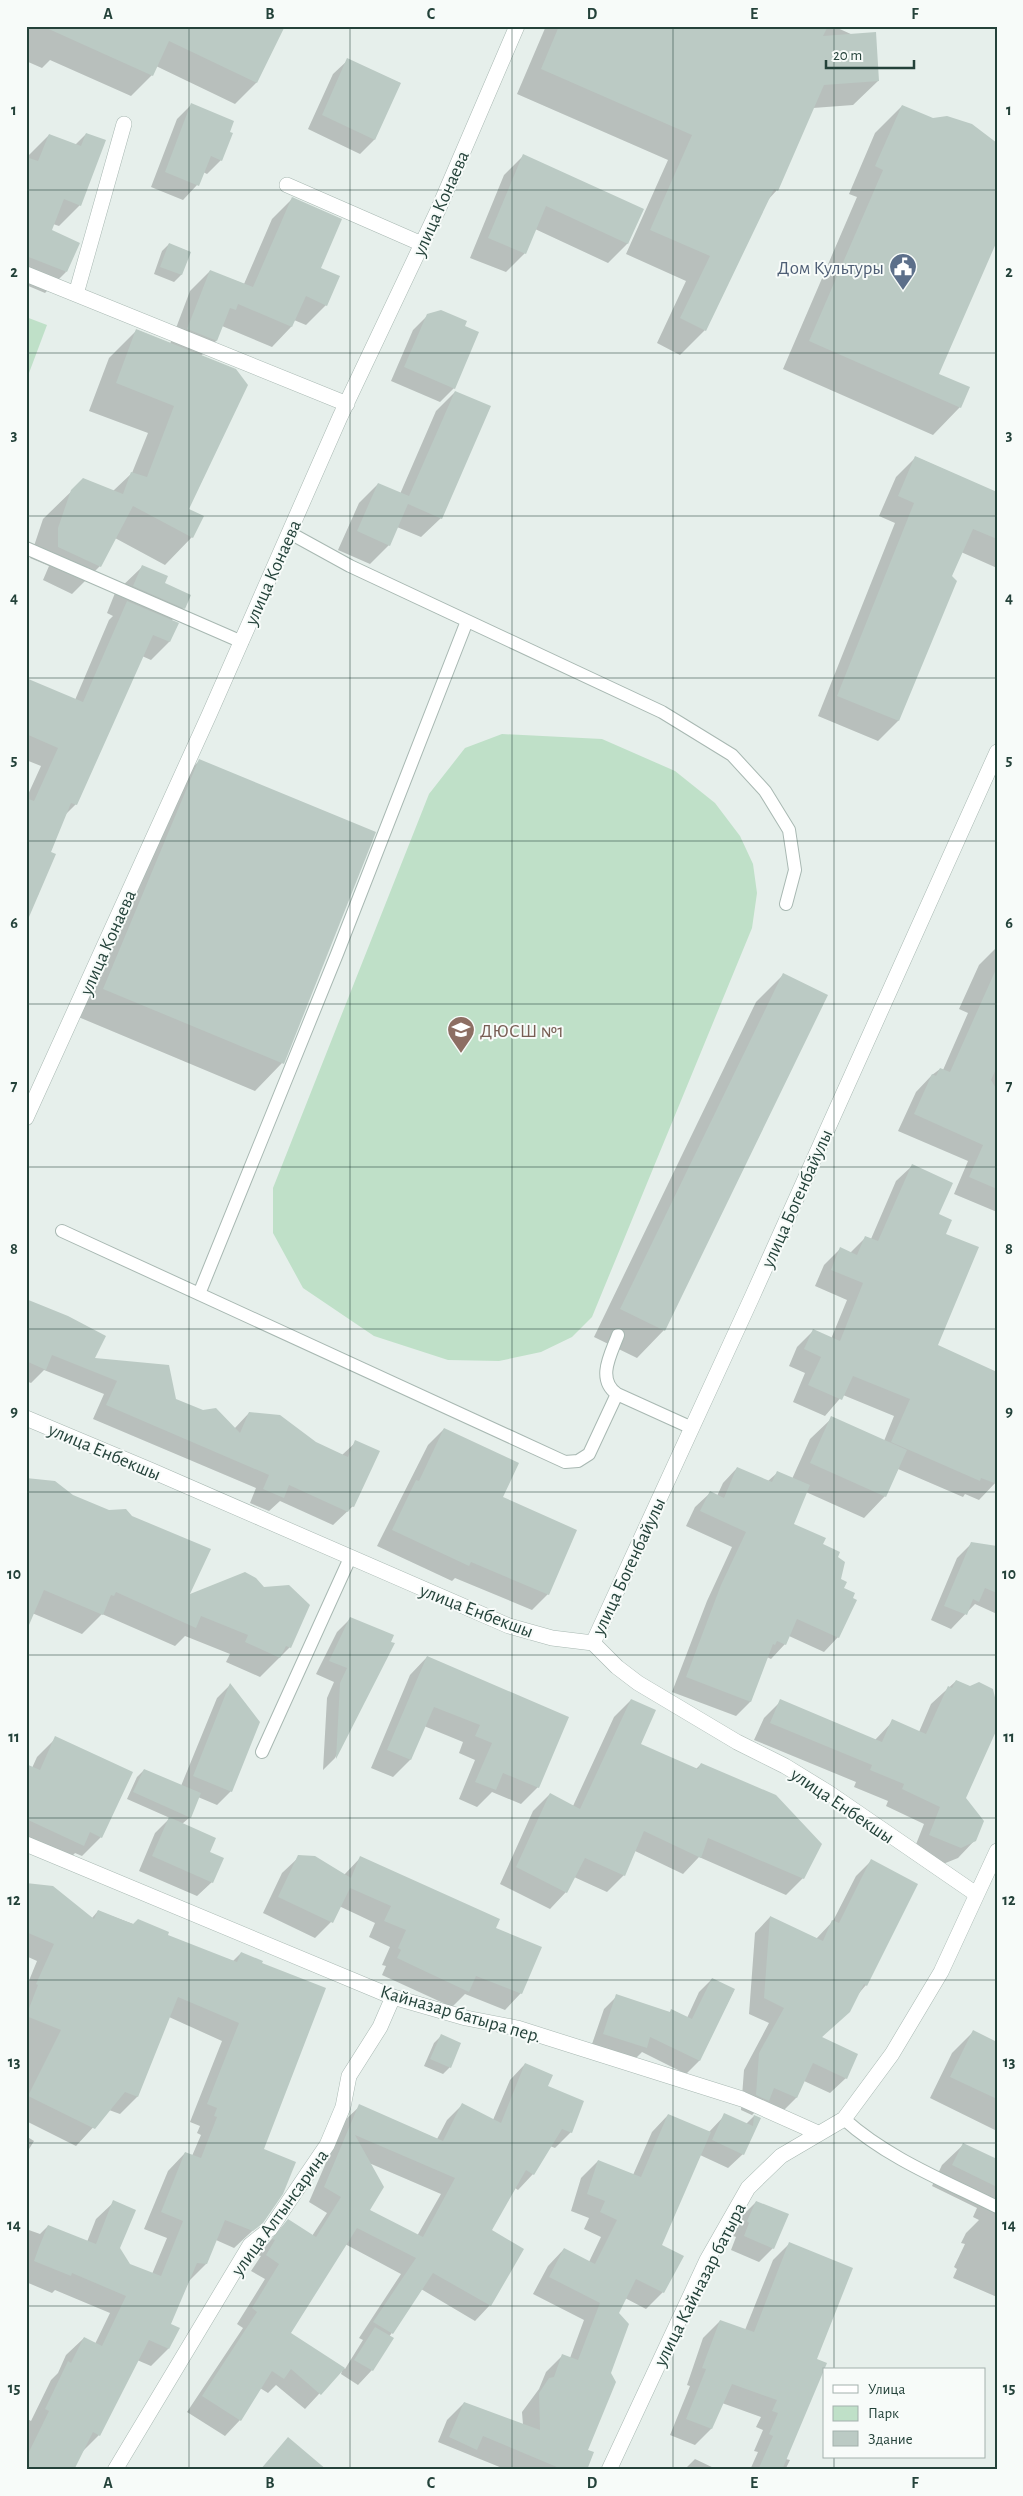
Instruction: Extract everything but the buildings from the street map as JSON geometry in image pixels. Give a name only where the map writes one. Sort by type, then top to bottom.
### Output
[{"type":"street","name":"улица Конаева","points":[[26,1118],[242,642],[347,404],[422,244],[517,26]]},
{"type":"street","points":[[76,294],[124,124]]},
{"type":"street","points":[[287,185],[422,244]]},
{"type":"street","points":[[26,274],[347,404]]},
{"type":"street","name":"улица Богенбайулы","points":[[593,1642],[692,1428],[997,752]]},
{"type":"street","name":"улица Енбекшы","points":[[26,1418],[509,1626],[552,1638],[593,1642],[617,1667],[638,1683],[737,1742],[785,1766],[830,1793],[976,1894]]},
{"type":"street","name":"Кайназар батыра пер.","points":[[26,1844],[393,1998],[466,2018],[517,2028],[714,2090],[742,2099],[818,2133]]},
{"type":"street","name":"улица Кайназар батыра","points":[[609,2470],[707,2260],[748,2188],[780,2156],[844,2119],[892,2054],[942,1972],[997,1851]]},
{"type":"street","name":"улица Алтынсарина","points":[[115,2470],[250,2245],[270,2229],[328,2145],[343,2107],[349,2076],[380,2027],[393,1998]]},
{"type":"lane","points":[[290,533],[350,566],[662,712],[732,755],[765,791],[789,830],[795,870],[786,904]]},
{"type":"lane","points":[[26,548],[242,642]]},
{"type":"lane","points":[[199,1294],[337,954],[467,621]]},
{"type":"lane","points":[[62,1231],[565,1462],[578,1462],[589,1454],[616,1394]]},
{"type":"lane","points":[[618,1335],[605,1371],[610,1390],[692,1428]]},
{"type":"lane","points":[[262,1752],[350,1558]]},
{"type":"lane","points":[[844,2119],[861,2134],[920,2169],[997,2207]]},
{"type":"green space","points":[[26,317],[47,325],[26,381]]},
{"type":"green space","points":[[502,734],[602,739],[675,771],[715,803],[740,836],[753,864],[757,893],[752,928],[592,1317],[572,1337],[541,1352],[499,1361],[448,1360],[374,1336],[303,1288],[273,1233],[273,1188],[429,794],[465,748]]},
{"type":"place","name":"Дом Культуры","points":[[903,291]]},
{"type":"place","name":"ДЮСШ №1","points":[[461,1054]]}]
